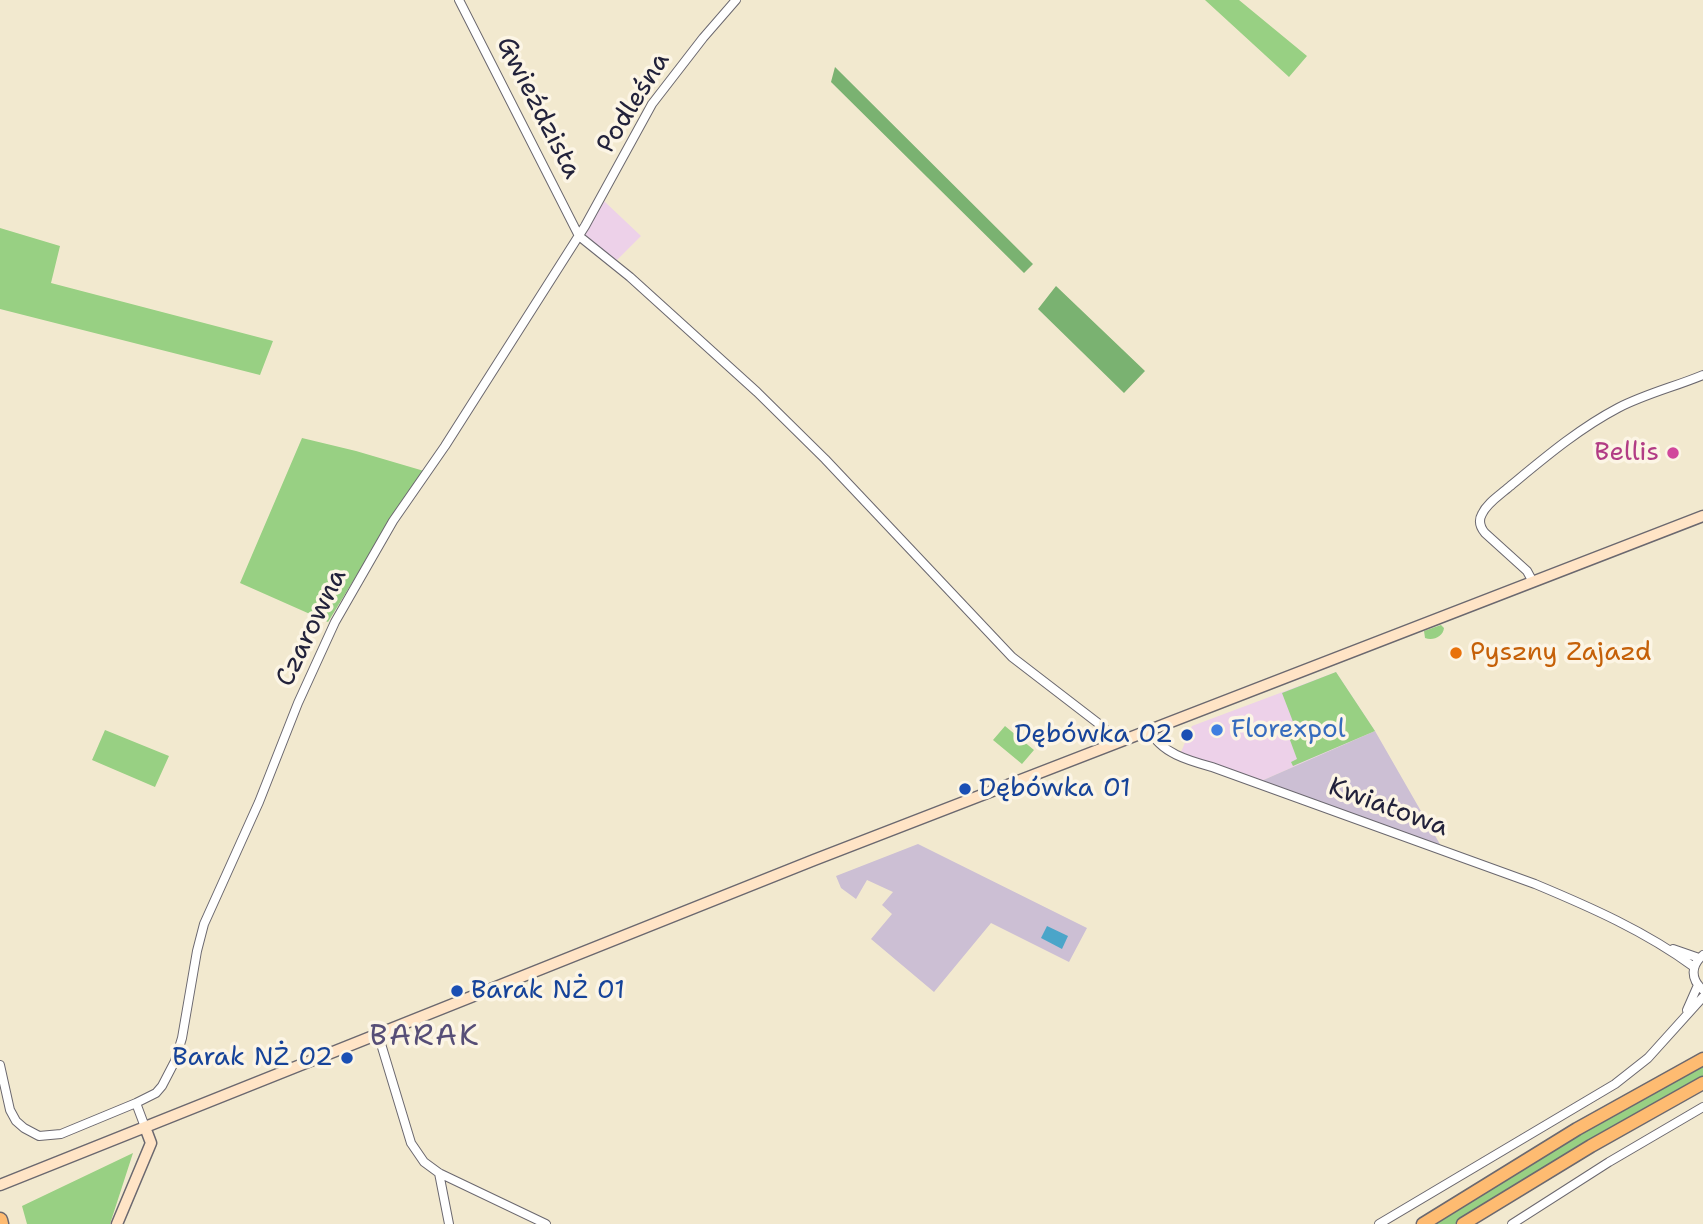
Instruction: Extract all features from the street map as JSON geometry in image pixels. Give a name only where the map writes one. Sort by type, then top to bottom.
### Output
[{"type":"main road","points":[[1423,1224],[1556,1141],[1703,1059]]},
{"type":"main road","points":[[1463,1224],[1591,1146],[1703,1083]]},
{"type":"street","name":"Gwieździsta","points":[[459,0],[579,236]]},
{"type":"street","name":"Podleśna","points":[[579,236],[652,104],[736,0]]},
{"type":"street","points":[[579,236],[630,277],[766,401],[825,459],[1012,657],[1103,727],[1116,743]]},
{"type":"street","name":"Czarowna","points":[[136,1102],[156,1093],[176,1062],[204,924],[335,622],[393,522],[445,446],[579,236]]},
{"type":"street","points":[[1533,582],[1527,571],[1480,526],[1480,516],[1485,509],[1587,426],[1658,389],[1703,375]]},
{"type":"street","points":[[0,1185],[804,864],[1703,516]]},
{"type":"street","name":"Kwiatowa","points":[[1150,730],[1158,744],[1194,762],[1535,884],[1618,921],[1667,948]]},
{"type":"street","points":[[1667,948],[1701,956],[1693,973],[1700,987],[1685,1016]]},
{"type":"street","points":[[1667,948],[1694,967]]},
{"type":"street","points":[[1379,1224],[1615,1084],[1648,1058],[1703,997]]},
{"type":"street","points":[[378,1034],[411,1143],[424,1162],[439,1173],[546,1224]]},
{"type":"street","points":[[0,1065],[10,1110],[16,1121],[32,1134],[61,1134],[136,1102],[150,1143],[117,1224]]},
{"type":"street","points":[[1512,1224],[1609,1162],[1703,1107]]},
{"type":"street","points":[[439,1173],[449,1224]]},
{"type":"shaded area","points":[[604,201],[641,236],[616,261],[585,235]]},
{"type":"shaded area","points":[[1336,672],[1375,731],[1259,782],[1181,752],[1192,726]]},
{"type":"shaded area","points":[[1375,731],[1441,846],[1259,782]]},
{"type":"shaded area","points":[[918,844],[1087,928],[1069,962],[991,923],[934,992],[871,939],[892,914],[882,905],[893,892],[867,880],[856,899],[841,888],[836,876]]},
{"type":"green space","points":[[1205,0],[1239,0],[1307,56],[1289,77]]},
{"type":"green space","points":[[835,67],[1033,264],[1024,273],[831,82]]},
{"type":"green space","points":[[0,228],[60,246],[51,283],[273,341],[260,375],[0,309]]},
{"type":"green space","points":[[1056,286],[1145,371],[1124,393],[1038,309]]},
{"type":"green space","points":[[302,438],[424,471],[399,506],[328,622],[240,583]]},
{"type":"green space","points":[[1441,625],[1444,628],[1440,636],[1425,638],[1424,631]]},
{"type":"green space","points":[[1336,672],[1375,731],[1293,766],[1291,762],[1297,759],[1287,732],[1295,727],[1282,693]]},
{"type":"green space","points":[[1005,726],[1034,750],[1022,764],[993,740]]},
{"type":"green space","points":[[105,730],[169,756],[155,787],[92,760]]},
{"type":"green space","points":[[1703,1064],[1703,1078],[1455,1224],[1432,1224],[1578,1133]]},
{"type":"green space","points":[[133,1153],[110,1224],[27,1224],[22,1206]]},
{"type":"water","points":[[1047,926],[1068,936],[1062,949],[1041,938]]},
{"type":"place","name":"Bellis","points":[[1673,453]]},
{"type":"place","name":"Pyszny Zajazd","points":[[1456,653]]},
{"type":"place","name":"Florexpol","points":[[1217,730]]},
{"type":"place","name":"Dębówka 02","points":[[1187,735]]},
{"type":"place","name":"Dębówka 01","points":[[965,789]]},
{"type":"place","name":"Barak NŻ 01","points":[[457,991]]},
{"type":"place","name":"Barak NŻ 02","points":[[347,1058]]},
{"type":"district","name":"BARAK","points":[[425,1037]]}]
